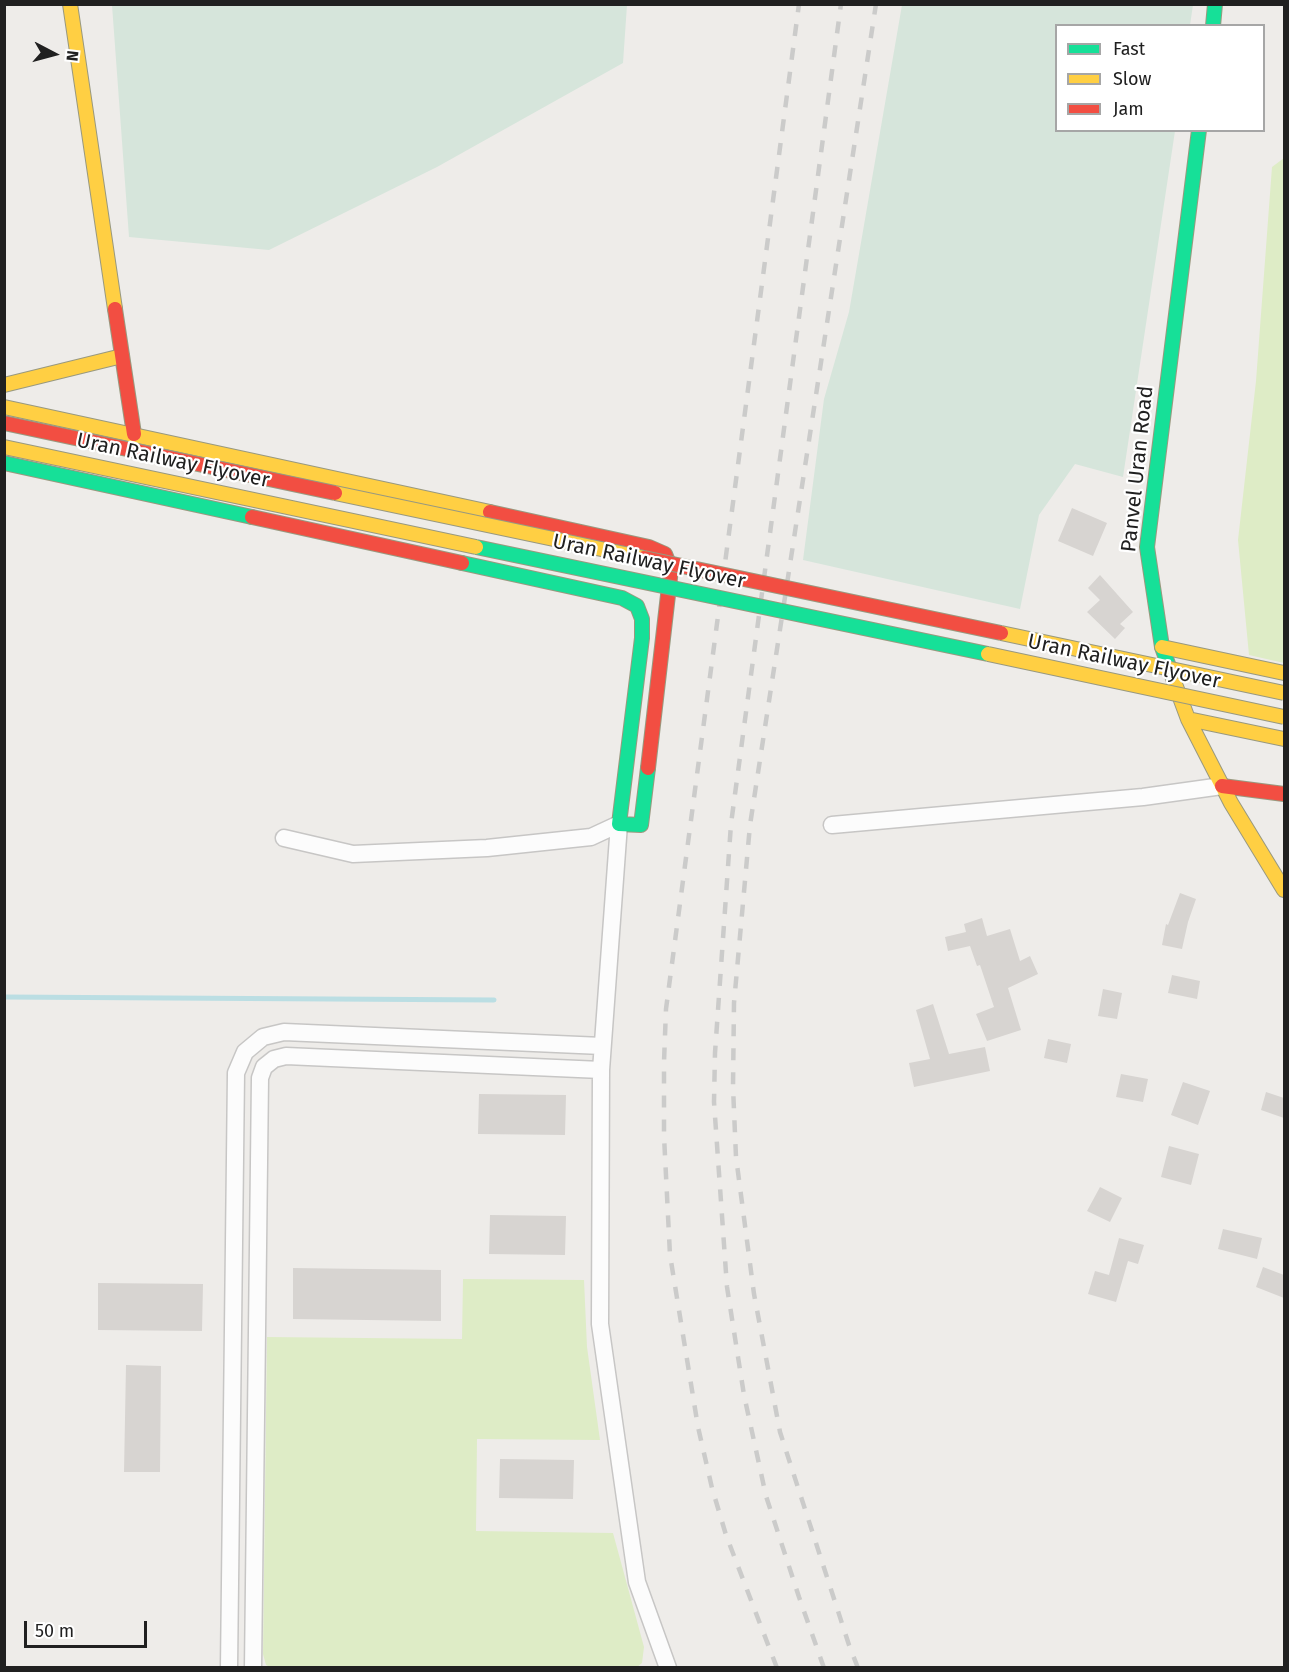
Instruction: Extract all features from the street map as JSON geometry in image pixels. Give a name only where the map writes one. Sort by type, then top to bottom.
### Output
[{"type":"main road","points":[[70,4],[134,434]]},
{"type":"main road","points":[[1212,24],[1215,4]]},
{"type":"main road","name":"Panvel Uran Road","points":[[1199,132],[1147,547],[1162,647],[1188,719],[1222,786],[1284,890]]},
{"type":"main road","points":[[4,385],[122,356]]},
{"type":"main road","points":[[4,407],[649,547],[664,554],[671,569],[641,825],[619,824],[642,638],[642,619],[637,606],[622,598],[4,463]]},
{"type":"main road","name":"Uran Railway Flyover","points":[[4,423],[1284,693]]},
{"type":"main road","name":"Uran Railway Flyover","points":[[4,447],[1284,717]]},
{"type":"main road","points":[[1162,647],[1284,673]]},
{"type":"main road","points":[[1188,719],[1284,739]]},
{"type":"main road","points":[[1222,786],[1284,794]]},
{"type":"street","points":[[832,825],[1143,796],[1222,786]]},
{"type":"street","points":[[284,838],[353,854],[387,853],[487,848],[591,837],[619,824],[601,1070],[600,1324],[636,1582],[668,1668]]},
{"type":"street","points":[[229,1668],[236,1073],[245,1052],[263,1037],[284,1032],[602,1046]]},
{"type":"street","points":[[253,1668],[260,1078],[264,1067],[274,1059],[286,1056],[601,1070]]},
{"type":"green space","points":[[1284,158],[1284,663],[1249,655],[1238,540],[1256,381],[1272,167]]},
{"type":"green space","points":[[463,1279],[584,1280],[587,1347],[600,1440],[477,1439],[476,1531],[613,1533],[644,1647],[642,1663],[636,1668],[272,1668],[266,1665],[263,1654],[267,1337],[462,1339]]},
{"type":"shaded area","points":[[112,4],[627,5],[623,63],[437,167],[269,250],[129,237]]},
{"type":"shaded area","points":[[902,5],[1193,5],[1190,24],[1055,24],[1055,132],[1175,132],[1123,477],[1075,464],[1039,515],[1020,609],[803,560],[824,399],[849,312]]},
{"type":"building","points":[[1072,508],[1107,523],[1093,556],[1058,541]]},
{"type":"building","points":[[1100,575],[1133,612],[1120,624],[1125,628],[1115,639],[1087,612],[1100,600],[1088,588]]},
{"type":"building","points":[[1180,893],[1196,899],[1182,949],[1162,945],[1166,924],[1168,925]]},
{"type":"building","points":[[982,918],[987,936],[1010,929],[1020,961],[1030,956],[1038,974],[1008,988],[1021,1030],[987,1041],[976,1014],[994,1007],[980,965],[977,966],[970,946],[948,951],[945,937],[966,932],[964,924]]},
{"type":"building","points":[[1172,975],[1200,981],[1197,999],[1168,993]]},
{"type":"building","points":[[1103,989],[1122,993],[1117,1019],[1098,1016]]},
{"type":"building","points":[[933,1004],[949,1054],[985,1047],[990,1071],[914,1087],[909,1063],[930,1059],[916,1010]]},
{"type":"building","points":[[1048,1039],[1071,1044],[1067,1063],[1044,1058]]},
{"type":"building","points":[[1121,1074],[1148,1079],[1143,1102],[1116,1097]]},
{"type":"building","points":[[1183,1082],[1210,1091],[1198,1125],[1171,1115]]},
{"type":"building","points":[[1266,1092],[1284,1098],[1284,1118],[1261,1110]]},
{"type":"building","points":[[479,1094],[566,1095],[565,1135],[478,1134]]},
{"type":"building","points":[[1169,1146],[1199,1154],[1191,1185],[1161,1177]]},
{"type":"building","points":[[1100,1187],[1122,1198],[1110,1222],[1087,1211]]},
{"type":"building","points":[[490,1215],[566,1216],[565,1255],[489,1254]]},
{"type":"building","points":[[1223,1229],[1262,1238],[1257,1259],[1218,1249]]},
{"type":"building","points":[[1119,1238],[1144,1245],[1138,1264],[1128,1261],[1116,1302],[1088,1294],[1095,1271],[1109,1275]]},
{"type":"building","points":[[1263,1267],[1284,1275],[1284,1298],[1256,1287]]},
{"type":"building","points":[[293,1268],[441,1270],[441,1321],[293,1319]]},
{"type":"building","points":[[98,1283],[203,1284],[202,1331],[98,1330]]},
{"type":"building","points":[[126,1365],[161,1366],[160,1472],[124,1472]]},
{"type":"building","points":[[500,1459],[574,1460],[573,1499],[499,1498]]},
{"type":"waterway","points":[[4,997],[494,1000]]},
{"type":"railway","points":[[777,1668],[726,1535],[698,1427],[670,1255],[664,1136],[664,1062],[666,1009],[799,4]]},
{"type":"railway","points":[[824,1668],[766,1496],[744,1395],[727,1287],[714,1102],[715,1053],[731,824],[841,4]]},
{"type":"railway","points":[[858,1668],[780,1432],[754,1294],[736,1157],[733,1087],[734,1003],[750,825],[876,4]]},
{"type":"traffic: fast","points":[[1213,24],[1215,4]]},
{"type":"traffic: fast","points":[[1175,684],[1162,647],[1147,547],[1199,132]]},
{"type":"traffic: fast","points":[[4,463],[252,517]]},
{"type":"traffic: fast","points":[[476,547],[988,654]]},
{"type":"traffic: fast","points":[[462,563],[622,598],[637,606],[642,619],[642,638],[619,824],[641,825],[648,768]]},
{"type":"traffic: slow","points":[[70,4],[115,309]]},
{"type":"traffic: slow","points":[[4,385],[122,356]]},
{"type":"traffic: slow","points":[[4,407],[490,512]]},
{"type":"traffic: slow","points":[[4,447],[476,547]]},
{"type":"traffic: slow","points":[[335,493],[644,558]]},
{"type":"traffic: slow","points":[[1001,633],[1284,693]]},
{"type":"traffic: slow","points":[[1162,647],[1284,673]]},
{"type":"traffic: slow","points":[[988,654],[1284,717]]},
{"type":"traffic: slow","points":[[1175,684],[1188,719],[1231,803],[1284,890]]},
{"type":"traffic: slow","points":[[1188,719],[1284,739]]},
{"type":"traffic: jam","points":[[115,309],[134,434]]},
{"type":"traffic: jam","points":[[4,423],[335,493]]},
{"type":"traffic: jam","points":[[490,512],[649,547],[665,554],[671,569],[648,768]]},
{"type":"traffic: jam","points":[[252,517],[462,563]]},
{"type":"traffic: jam","points":[[644,558],[1001,633]]},
{"type":"traffic: jam","points":[[1222,786],[1284,794]]}]
